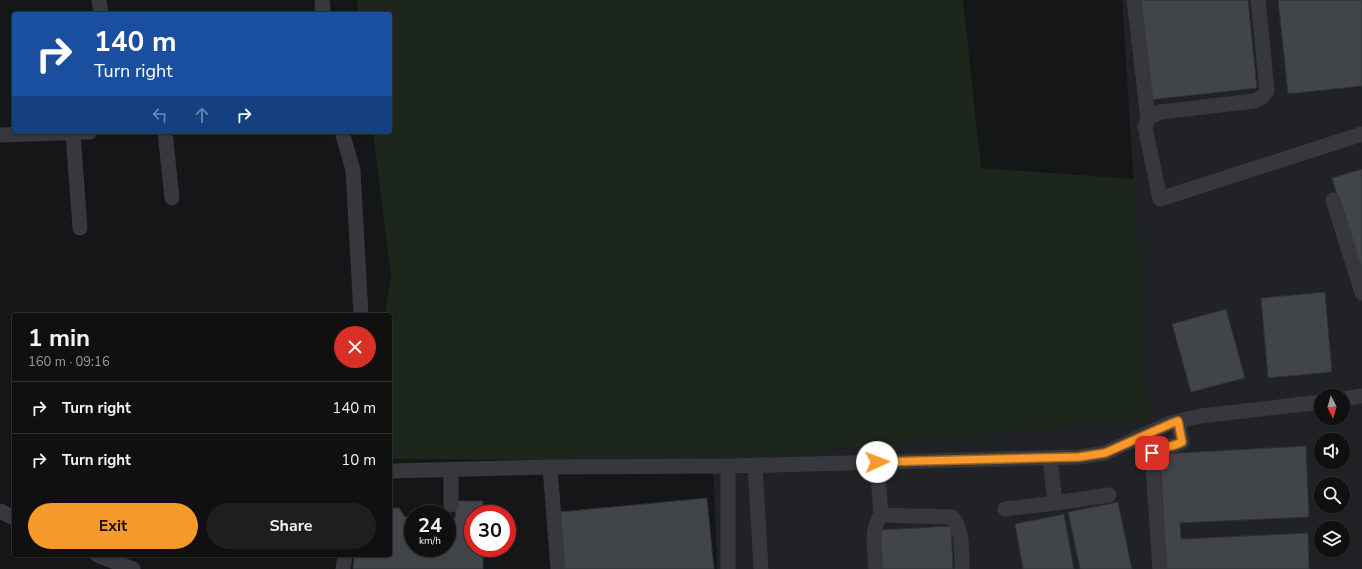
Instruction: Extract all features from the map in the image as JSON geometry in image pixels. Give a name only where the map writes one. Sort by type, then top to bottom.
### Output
[{"type":"street","points":[[99,0],[101,12]]},
{"type":"street","points":[[322,0],[324,12]]},
{"type":"street","points":[[1134,0],[1148,118],[1145,127],[1160,199],[1362,134]]},
{"type":"street","points":[[1148,118],[1161,112],[1254,101],[1262,98],[1267,92],[1258,0]]},
{"type":"street","points":[[0,135],[36,134]]},
{"type":"street","points":[[73,134],[80,228]]},
{"type":"street","points":[[165,134],[172,198]]},
{"type":"street","points":[[343,134],[353,170],[362,313]]},
{"type":"street","points":[[1333,200],[1362,294]]},
{"type":"street","points":[[1350,398],[1362,396]]},
{"type":"street","points":[[392,470],[728,466],[1079,457],[1105,453],[1178,421],[1201,416],[1314,403]]},
{"type":"street","points":[[1160,569],[1152,453],[1159,448],[1172,447],[1182,442],[1178,421]]},
{"type":"street","points":[[1050,458],[1055,503]]},
{"type":"street","points":[[876,569],[874,529],[881,516],[877,462]]},
{"type":"street","points":[[755,465],[761,569]]},
{"type":"street","points":[[728,466],[728,569]]},
{"type":"street","points":[[550,467],[558,569]]},
{"type":"street","points":[[451,469],[451,505]]},
{"type":"street","points":[[1004,510],[1109,495]]},
{"type":"street","points":[[0,511],[12,517]]},
{"type":"street","points":[[881,516],[952,517],[960,530],[962,569]]},
{"type":"street","points":[[102,557],[133,569]]},
{"type":"street","points":[[344,569],[345,557]]},
{"type":"shaded area","points":[[357,0],[963,0],[981,168],[1134,179],[1149,419],[713,461],[392,459],[392,313],[385,313],[391,275],[373,134],[392,134],[392,12],[359,12]]},
{"type":"shaded area","points":[[1122,0],[1362,0],[1362,569],[717,569],[713,461],[1149,419]]},
{"type":"building","points":[[1139,0],[1248,0],[1257,88],[1149,100]]},
{"type":"building","points":[[1278,0],[1362,0],[1362,86],[1288,94]]},
{"type":"building","points":[[1362,169],[1362,280],[1332,178]]},
{"type":"building","points":[[1325,292],[1332,372],[1268,378],[1261,298]]},
{"type":"building","points":[[1226,309],[1245,378],[1191,392],[1172,324]]},
{"type":"building","points":[[1306,446],[1309,517],[1180,523],[1181,539],[1308,533],[1309,569],[1166,569],[1160,454]]},
{"type":"building","points":[[707,498],[714,569],[564,569],[559,512]]},
{"type":"building","points":[[456,501],[483,501],[483,505],[464,505],[464,557],[483,557],[483,569],[353,569],[354,557],[392,557],[392,508],[399,508],[404,516],[404,557],[456,557]]},
{"type":"building","points":[[1118,502],[1132,569],[1080,569],[1068,512]]},
{"type":"building","points":[[1064,514],[1074,569],[1023,569],[1015,524]]},
{"type":"building","points":[[951,526],[953,569],[882,569],[880,530]]},
{"type":"route","points":[[877,462],[1079,457],[1105,453],[1178,421],[1182,442],[1172,447],[1159,448],[1152,453]]}]
